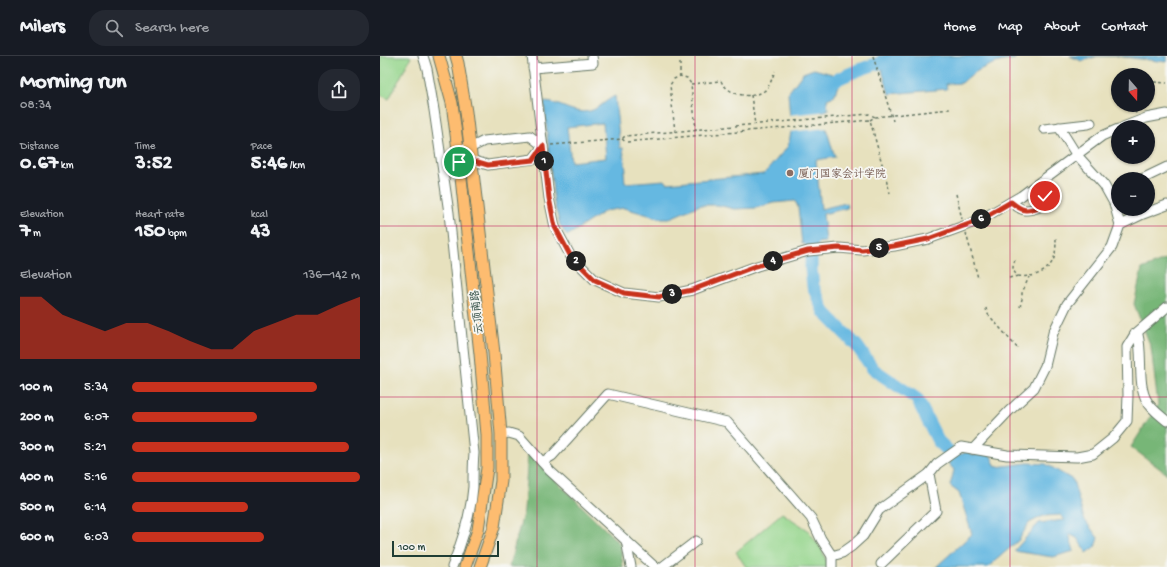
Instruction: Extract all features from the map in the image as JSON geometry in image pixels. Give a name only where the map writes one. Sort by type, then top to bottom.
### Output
[{"type":"main road","name":"云顶南路","points":[[439,56],[452,103],[458,150],[480,354],[487,435],[487,468],[478,530],[465,567]]},
{"type":"main road","name":"云顶南路","points":[[456,56],[466,112],[494,352],[501,434],[501,481],[494,527],[480,567]]},
{"type":"main road","points":[[480,354],[494,352]]},
{"type":"street","points":[[423,56],[427,69],[433,103],[449,213],[474,453],[473,488],[468,518],[452,567]]},
{"type":"street","points":[[532,56],[549,198],[555,227],[570,255],[595,280],[624,293],[659,297],[665,296],[692,290],[756,266],[808,251],[839,248],[862,250],[894,246],[928,239],[980,220],[1011,202],[1076,154],[1102,136],[1111,132]]},
{"type":"street","points":[[533,68],[593,63],[592,56]]},
{"type":"street","points":[[1141,120],[1167,114]]},
{"type":"street","points":[[1044,129],[1088,124],[1091,122]]},
{"type":"street","points":[[1059,127],[1076,154],[1111,190]]},
{"type":"street","points":[[458,150],[470,148],[484,141],[530,136],[543,146]]},
{"type":"street","points":[[459,162],[471,160],[488,165],[533,160],[543,146]]},
{"type":"street","points":[[1155,173],[1167,167]]},
{"type":"street","points":[[1011,202],[1020,209],[1030,210],[1039,207],[1045,196],[1041,181]]},
{"type":"street","points":[[1120,225],[1167,205]]},
{"type":"street","points":[[973,449],[1009,411],[1034,388],[1045,366],[1053,333],[1067,304],[1112,247],[1120,225],[1118,216]]},
{"type":"street","points":[[832,556],[842,553],[852,546],[863,536],[879,510],[929,474],[937,464],[961,447],[1007,455],[1077,457],[1093,454],[1114,438],[1127,421],[1127,347],[1135,334],[1167,307]]},
{"type":"street","points":[[1135,334],[1138,336],[1140,344],[1143,391],[1147,401],[1167,421]]},
{"type":"street","points":[[542,462],[552,456],[608,394],[727,422],[811,518],[821,539],[832,556],[832,567]]},
{"type":"street","points":[[501,434],[510,432],[519,436],[550,471],[655,567]]},
{"type":"street","points":[[881,564],[936,510],[929,474]]},
{"type":"street","points":[[626,540],[631,567]]},
{"type":"street","points":[[662,567],[696,541]]},
{"type":"path","points":[[873,56],[893,121]]},
{"type":"path","points":[[680,63],[680,76]]},
{"type":"path","points":[[691,84],[721,81],[723,86],[728,90],[735,93],[751,95],[763,92],[767,88],[774,72]]},
{"type":"path","points":[[675,132],[670,85],[674,79],[680,76],[687,78],[691,84],[696,130]]},
{"type":"path","points":[[1155,82],[1167,83]]},
{"type":"path","points":[[751,95],[755,125]]},
{"type":"path","points":[[622,139],[626,142],[870,120],[874,117],[950,108]]},
{"type":"path","points":[[543,146],[622,139],[626,136],[869,114],[874,117]]},
{"type":"path","points":[[870,120],[890,193]]},
{"type":"path","points":[[956,194],[963,220]]},
{"type":"path","points":[[965,229],[978,278]]},
{"type":"path","points":[[1009,278],[1018,276],[1030,277],[1049,267],[1054,258],[1056,236]]},
{"type":"path","points":[[1015,260],[1013,270],[1018,276]]},
{"type":"path","points":[[1020,307],[1022,293],[1030,277]]},
{"type":"path","points":[[986,308],[987,313],[1019,350]]},
{"type":"green space","points":[[380,56],[411,57],[389,99],[380,95]]},
{"type":"green space","points":[[1167,259],[1167,474],[1131,447],[1158,405],[1151,347],[1134,304],[1142,269]]},
{"type":"green space","points":[[528,453],[620,544],[623,567],[509,567],[524,510]]},
{"type":"green space","points":[[782,513],[808,530],[822,550],[828,567],[746,567],[736,552]]},
{"type":"water","points":[[878,56],[1014,56],[1015,59],[986,66],[962,83],[946,84],[947,89],[889,94]]},
{"type":"water","points":[[1070,56],[1098,56],[1082,61]]},
{"type":"water","points":[[1116,56],[1167,56],[1167,62]]},
{"type":"water","points":[[814,69],[832,74],[839,83],[834,96],[827,99],[828,110],[821,112],[835,157],[816,160],[821,209],[846,203],[847,208],[823,214],[826,242],[802,244],[798,207],[795,201],[773,203],[756,208],[734,209],[718,205],[700,205],[670,218],[659,218],[624,208],[605,211],[567,236],[560,225],[554,203],[544,102],[584,112],[594,110],[615,96],[620,148],[623,148],[626,171],[624,171],[625,183],[665,180],[667,183],[764,174],[788,146],[791,132],[788,93],[803,73]],"holes":[[[603,123],[606,158],[571,162],[567,127]]]},
{"type":"water","points":[[967,451],[973,455],[990,454],[996,467],[1028,463],[1046,464],[1073,480],[1084,519],[1098,538],[1095,547],[1087,553],[1077,538],[1069,534],[1074,551],[1053,557],[1014,551],[1039,523],[1065,520],[1061,515],[1043,516],[1029,523],[1019,540],[988,567],[936,567],[972,534],[959,493],[950,486],[954,470],[948,463]]},
{"type":"pier","points":[[830,111],[824,113],[828,128],[789,132],[788,115]]},
{"type":"waterway","points":[[821,88],[863,69],[885,61],[907,56]]},
{"type":"waterway","points":[[812,225],[811,269],[813,286],[824,312],[857,346],[873,369],[917,399],[938,441],[956,458]]},
{"type":"place","name":"厦门国家会计学院","points":[[790,173]]},
{"type":"route","points":[[459,162],[471,160],[488,165],[533,160],[543,146],[549,198],[555,227],[570,255],[595,280],[624,293],[659,297],[692,290],[756,266],[808,251],[839,248],[862,250],[894,246],[928,239],[980,220],[1011,202],[1020,209],[1030,210],[1039,207],[1045,196]]}]
